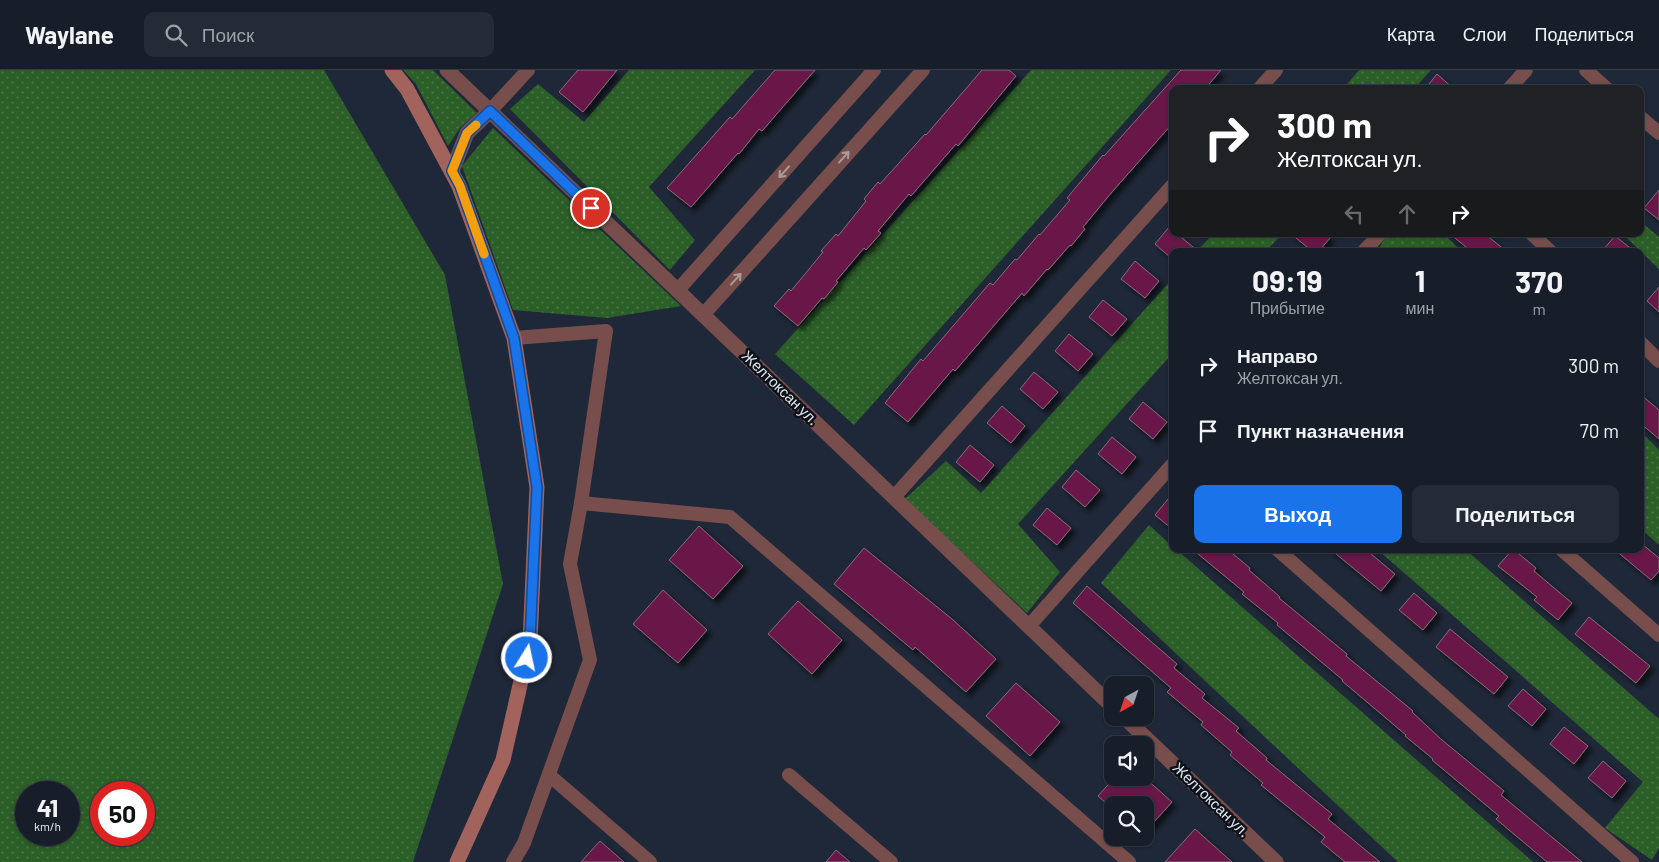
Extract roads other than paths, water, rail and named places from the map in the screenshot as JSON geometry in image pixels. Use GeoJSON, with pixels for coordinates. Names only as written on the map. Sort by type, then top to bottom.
{"type":"FeatureCollection","features":[{"type":"Feature","properties":{"kind":"main road"},"geometry":{"type":"LineString","coordinates":[[392,70],[406,89],[460,186],[514,338],[537,487],[530,641],[503,760],[457,862]]}},
{"type":"Feature","properties":{"kind":"street","name":"Желтоксан ул."},"geometry":{"type":"LineString","coordinates":[[447,70],[1104,698]]}},
{"type":"Feature","properties":{"kind":"street"},"geometry":{"type":"LineString","coordinates":[[452,171],[467,133],[528,70]]}},
{"type":"Feature","properties":{"kind":"street"},"geometry":{"type":"LineString","coordinates":[[678,290],[874,70]]}},
{"type":"Feature","properties":{"kind":"street"},"geometry":{"type":"LineString","coordinates":[[704,315],[923,70]]}},
{"type":"Feature","properties":{"kind":"street"},"geometry":{"type":"LineString","coordinates":[[1263,85],[1276,70]]}},
{"type":"Feature","properties":{"kind":"street"},"geometry":{"type":"LineString","coordinates":[[1513,85],[1526,70]]}},
{"type":"Feature","properties":{"kind":"street"},"geometry":{"type":"LineString","coordinates":[[1586,70],[1603,85]]}},
{"type":"Feature","properties":{"kind":"street"},"geometry":{"type":"LineString","coordinates":[[1644,120],[1659,133]]}},
{"type":"Feature","properties":{"kind":"street"},"geometry":{"type":"LineString","coordinates":[[894,498],[1169,189]]}},
{"type":"Feature","properties":{"kind":"street"},"geometry":{"type":"LineString","coordinates":[[1367,248],[1377,237]]}},
{"type":"Feature","properties":{"kind":"street"},"geometry":{"type":"LineString","coordinates":[[1535,237],[1547,248]]}},
{"type":"Feature","properties":{"kind":"street"},"geometry":{"type":"LineString","coordinates":[[512,862],[524,843],[590,660],[570,564],[606,331],[514,338]]}},
{"type":"Feature","properties":{"kind":"street"},"geometry":{"type":"LineString","coordinates":[[1644,346],[1659,361]]}},
{"type":"Feature","properties":{"kind":"street"},"geometry":{"type":"LineString","coordinates":[[1029,626],[1169,468]]}},
{"type":"Feature","properties":{"kind":"street"},"geometry":{"type":"LineString","coordinates":[[580,503],[730,517],[1129,862]]}},
{"type":"Feature","properties":{"kind":"street"},"geometry":{"type":"LineString","coordinates":[[1282,553],[1632,862]]}},
{"type":"Feature","properties":{"kind":"street"},"geometry":{"type":"LineString","coordinates":[[1566,553],[1659,635]]}},
{"type":"Feature","properties":{"kind":"street","name":"Желтоксан ул."},"geometry":{"type":"LineString","coordinates":[[1133,726],[1269,860]]}},
{"type":"Feature","properties":{"kind":"street"},"geometry":{"type":"LineString","coordinates":[[789,774],[891,862]]}},
{"type":"Feature","properties":{"kind":"street"},"geometry":{"type":"LineString","coordinates":[[549,775],[650,862]]}}]}
